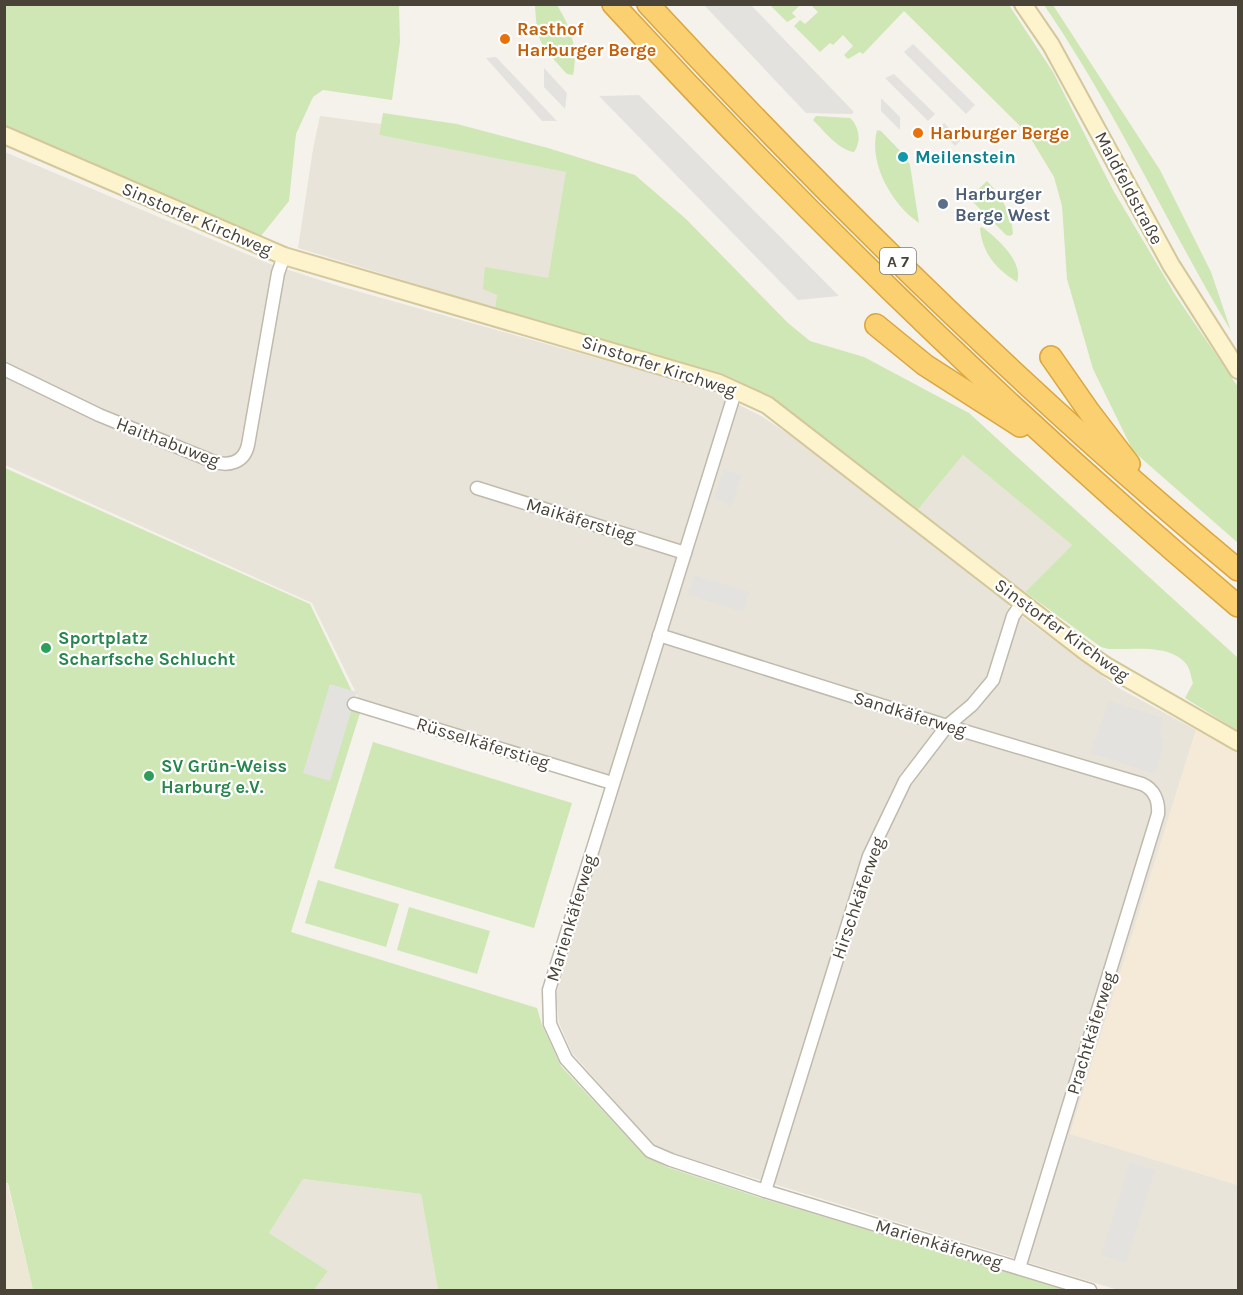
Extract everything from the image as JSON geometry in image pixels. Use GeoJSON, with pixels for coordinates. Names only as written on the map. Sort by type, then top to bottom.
{"type":"FeatureCollection","features":[{"type":"Feature","properties":{"kind":"highway","name":"A 7"},"geometry":{"type":"LineString","coordinates":[[613,4],[692,90],[837,238],[1075,464],[1239,606]]}},
{"type":"Feature","properties":{"kind":"highway","name":"A 7"},"geometry":{"type":"LineString","coordinates":[[648,4],[774,137],[976,336],[1161,505],[1239,570]]}},
{"type":"Feature","properties":{"kind":"highway"},"geometry":{"type":"LineString","coordinates":[[876,325],[925,365],[983,401],[1075,464]]}},
{"type":"Feature","properties":{"kind":"highway"},"geometry":{"type":"LineString","coordinates":[[1051,357],[1099,426],[1161,505]]}},
{"type":"Feature","properties":{"kind":"street","name":"Maldfeldstraße"},"geometry":{"type":"LineString","coordinates":[[1023,4],[1051,45],[1171,266],[1239,370]]}},
{"type":"Feature","properties":{"kind":"street","name":"Sinstorfer Kirchweg"},"geometry":{"type":"LineString","coordinates":[[4,135],[284,256],[606,348],[736,389],[767,405],[1106,666],[1239,742]]}},
{"type":"Feature","properties":{"kind":"street","name":"Haithabuweg"},"geometry":{"type":"LineString","coordinates":[[4,369],[99,415],[206,459],[222,464],[237,462],[245,454],[248,445],[278,273],[284,256]]}},
{"type":"Feature","properties":{"kind":"street","name":"Marienkäferweg"},"geometry":{"type":"LineString","coordinates":[[736,389],[549,990],[550,1024],[566,1059],[650,1151],[765,1191],[1090,1290]]}},
{"type":"Feature","properties":{"kind":"street","name":"Maikäferstieg"},"geometry":{"type":"LineString","coordinates":[[477,488],[685,553]]}},
{"type":"Feature","properties":{"kind":"street","name":"Hirschkäferweg"},"geometry":{"type":"LineString","coordinates":[[765,1191],[869,856],[905,781],[947,726],[972,705],[993,680],[1013,616],[1022,603]]}},
{"type":"Feature","properties":{"kind":"street","name":"Sandkäferweg"},"geometry":{"type":"LineString","coordinates":[[659,635],[947,726],[1142,784],[1149,788],[1156,798]]}},
{"type":"Feature","properties":{"kind":"street","name":"Rüsselkäferstieg"},"geometry":{"type":"LineString","coordinates":[[354,704],[612,783]]}},
{"type":"Feature","properties":{"kind":"street","name":"Prachtkäferweg"},"geometry":{"type":"LineString","coordinates":[[1019,1268],[1157,819],[1159,809],[1156,798]]}},
{"type":"Feature","properties":{"kind":"shaded area"},"geometry":{"type":"Polygon","coordinates":[[[704,5],[751,5],[854,112],[852,114],[806,113],[704,5]]]}},
{"type":"Feature","properties":{"kind":"shaded area"},"geometry":{"type":"Polygon","coordinates":[[[913,44],[975,105],[966,114],[904,52],[913,44]]]}},
{"type":"Feature","properties":{"kind":"shaded area"},"geometry":{"type":"Polygon","coordinates":[[[496,57],[557,121],[542,121],[486,58],[496,57]]]}},
{"type":"Feature","properties":{"kind":"shaded area"},"geometry":{"type":"Polygon","coordinates":[[[544,68],[567,93],[565,109],[544,87],[544,68]]]}},
{"type":"Feature","properties":{"kind":"shaded area"},"geometry":{"type":"Polygon","coordinates":[[[894,74],[935,114],[928,121],[885,78],[894,74]]]}},
{"type":"Feature","properties":{"kind":"shaded area"},"geometry":{"type":"Polygon","coordinates":[[[639,95],[839,296],[798,300],[599,96],[639,95]]]}},
{"type":"Feature","properties":{"kind":"shaded area"},"geometry":{"type":"Polygon","coordinates":[[[881,98],[900,117],[900,130],[881,111],[881,98]]]}},
{"type":"Feature","properties":{"kind":"shaded area"},"geometry":{"type":"Polygon","coordinates":[[[320,116],[381,124],[379,135],[567,172],[548,278],[497,295],[495,308],[298,248],[320,116]]]}},
{"type":"Feature","properties":{"kind":"shaded area"},"geometry":{"type":"Polygon","coordinates":[[[944,123],[961,140],[955,146],[938,129],[944,123]]]}},
{"type":"Feature","properties":{"kind":"shaded area"},"geometry":{"type":"Polygon","coordinates":[[[5,152],[270,264],[342,287],[708,389],[763,417],[851,477],[916,512],[963,455],[1072,545],[1008,606],[1117,687],[1196,730],[1070,1134],[1238,1185],[1238,1290],[1118,1290],[656,1148],[572,1053],[559,1023],[556,995],[621,779],[359,699],[312,603],[5,465],[5,152]]]}},
{"type":"Feature","properties":{"kind":"shaded area"},"geometry":{"type":"Polygon","coordinates":[[[724,469],[742,475],[731,506],[714,499],[724,469]]]}},
{"type":"Feature","properties":{"kind":"shaded area"},"geometry":{"type":"Polygon","coordinates":[[[694,575],[749,592],[743,612],[688,595],[694,575]]]}},
{"type":"Feature","properties":{"kind":"shaded area"},"geometry":{"type":"Polygon","coordinates":[[[330,684],[357,692],[330,781],[303,773],[330,684]]]}},
{"type":"Feature","properties":{"kind":"shaded area"},"geometry":{"type":"Polygon","coordinates":[[[1109,701],[1163,718],[1160,733],[1164,744],[1155,774],[1090,753],[1109,701]]]}},
{"type":"Feature","properties":{"kind":"shaded area"},"geometry":{"type":"Polygon","coordinates":[[[1196,730],[1238,753],[1238,1185],[1070,1134],[1196,730]]]}},
{"type":"Feature","properties":{"kind":"shaded area"},"geometry":{"type":"Polygon","coordinates":[[[1130,1162],[1155,1170],[1126,1263],[1101,1255],[1130,1162]]]}},
{"type":"Feature","properties":{"kind":"shaded area"},"geometry":{"type":"Polygon","coordinates":[[[303,1179],[421,1194],[438,1290],[314,1290],[328,1271],[269,1233],[303,1179]]]}},
{"type":"Feature","properties":{"kind":"shaded area"},"geometry":{"type":"Polygon","coordinates":[[[7,1182],[33,1290],[5,1290],[4,1183],[7,1182]]]}},
{"type":"Feature","properties":{"kind":"green space"},"geometry":{"type":"Polygon","coordinates":[[[5,5],[399,5],[400,42],[392,100],[323,90],[313,97],[296,134],[289,201],[261,236],[5,126],[5,5]]]}},
{"type":"Feature","properties":{"kind":"green space"},"geometry":{"type":"Polygon","coordinates":[[[535,5],[557,5],[562,13],[574,47],[573,75],[567,74],[542,44],[537,29],[535,5]]]}},
{"type":"Feature","properties":{"kind":"green space"},"geometry":{"type":"Polygon","coordinates":[[[770,5],[800,5],[792,13],[796,17],[787,22],[770,5]]]}},
{"type":"Feature","properties":{"kind":"green space"},"geometry":{"type":"Polygon","coordinates":[[[811,5],[1009,5],[1053,72],[1113,190],[1176,296],[1238,387],[1238,543],[1133,451],[1093,369],[1067,279],[1062,206],[1054,177],[1028,134],[904,11],[863,54],[860,52],[848,59],[844,55],[853,46],[843,35],[833,45],[830,43],[820,52],[794,26],[800,20],[805,24],[818,12],[811,5]]]}},
{"type":"Feature","properties":{"kind":"green space"},"geometry":{"type":"Polygon","coordinates":[[[1044,5],[1053,5],[1160,170],[1211,272],[1231,331],[1094,84],[1044,5]]]}},
{"type":"Feature","properties":{"kind":"green space"},"geometry":{"type":"Polygon","coordinates":[[[383,113],[457,124],[548,148],[635,175],[686,219],[788,323],[810,341],[864,357],[969,413],[1238,658],[1238,731],[1185,698],[1193,683],[1188,667],[1180,658],[1171,653],[1151,649],[1101,647],[1025,592],[1072,545],[963,455],[916,512],[764,393],[725,375],[495,308],[497,295],[483,289],[485,267],[548,278],[566,172],[379,135],[383,113]]]}},
{"type":"Feature","properties":{"kind":"green space"},"geometry":{"type":"Polygon","coordinates":[[[816,116],[850,118],[856,125],[858,134],[858,144],[854,152],[848,151],[832,139],[813,120],[816,116]]]}},
{"type":"Feature","properties":{"kind":"green space"},"geometry":{"type":"Polygon","coordinates":[[[877,130],[881,131],[905,156],[910,165],[919,223],[900,206],[884,182],[876,156],[877,130]]]}},
{"type":"Feature","properties":{"kind":"green space"},"geometry":{"type":"Polygon","coordinates":[[[987,181],[997,192],[1008,212],[1013,234],[1010,236],[1006,235],[969,198],[987,181]]]}},
{"type":"Feature","properties":{"kind":"green space"},"geometry":{"type":"Polygon","coordinates":[[[982,227],[1008,251],[1017,267],[1017,282],[991,260],[981,237],[980,228],[982,227]]]}},
{"type":"Feature","properties":{"kind":"green space"},"geometry":{"type":"Polygon","coordinates":[[[5,468],[310,604],[361,710],[291,932],[537,1008],[542,1025],[561,1066],[644,1155],[667,1167],[764,1199],[1068,1290],[438,1290],[421,1194],[303,1179],[269,1233],[328,1271],[314,1290],[33,1290],[8,1183],[5,1183],[5,468]]]}},
{"type":"Feature","properties":{"kind":"green space"},"geometry":{"type":"Polygon","coordinates":[[[373,742],[572,803],[534,928],[334,868],[373,742]]]}},
{"type":"Feature","properties":{"kind":"green space"},"geometry":{"type":"Polygon","coordinates":[[[318,880],[399,904],[386,947],[305,923],[318,880]]]}},
{"type":"Feature","properties":{"kind":"green space"},"geometry":{"type":"Polygon","coordinates":[[[409,907],[490,931],[477,974],[397,950],[409,907]]]}},
{"type":"Feature","properties":{"kind":"place","name":"Rasthof Harburger Berge"},"geometry":{"type":"Point","coordinates":[505,39]}},
{"type":"Feature","properties":{"kind":"place","name":"Harburger Berge"},"geometry":{"type":"Point","coordinates":[918,133]}},
{"type":"Feature","properties":{"kind":"place","name":"Meilenstein"},"geometry":{"type":"Point","coordinates":[903,157]}},
{"type":"Feature","properties":{"kind":"place","name":"Harburger Berge West"},"geometry":{"type":"Point","coordinates":[943,204]}},
{"type":"Feature","properties":{"kind":"place","name":"Sportplatz Scharfsche Schlucht"},"geometry":{"type":"Point","coordinates":[46,648]}},
{"type":"Feature","properties":{"kind":"place","name":"SV Grün-Weiss Harburg e.V."},"geometry":{"type":"Point","coordinates":[149,776]}}]}
